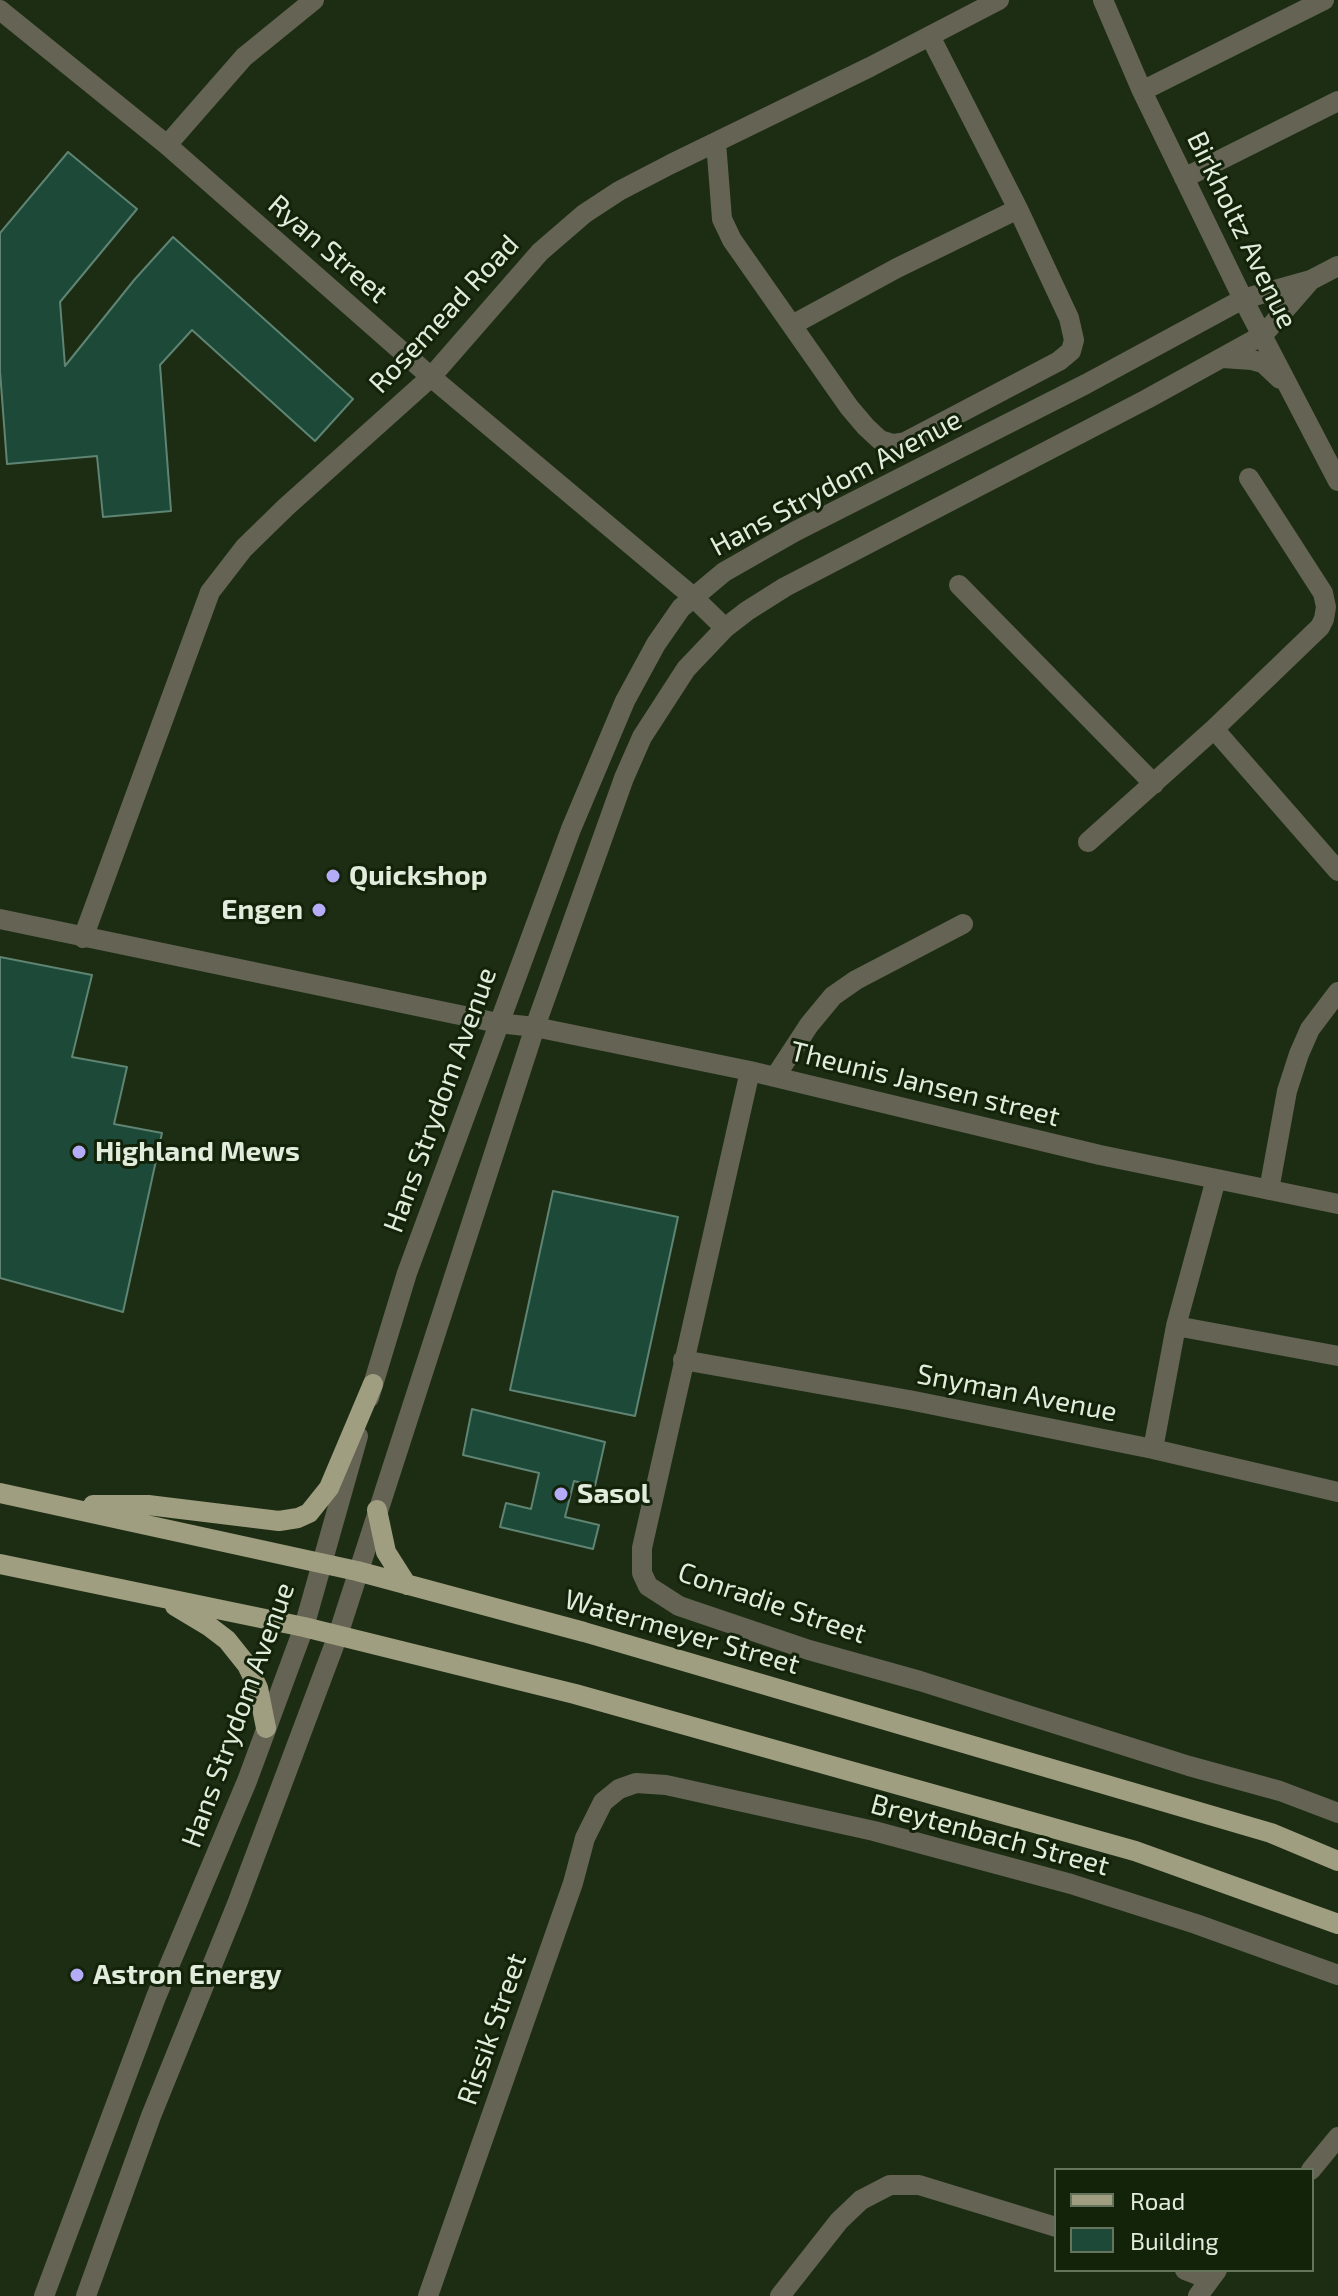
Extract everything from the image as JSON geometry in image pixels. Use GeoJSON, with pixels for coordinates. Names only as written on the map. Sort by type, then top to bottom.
{"type":"FeatureCollection","features":[{"type":"Feature","properties":{"kind":"main road"},"geometry":{"type":"LineString","coordinates":[[53,1505],[148,1505],[262,1520],[298,1518],[309,1513],[329,1488],[373,1384]]}},
{"type":"Feature","properties":{"kind":"main road","name":"Watermeyer Street"},"geometry":{"type":"LineString","coordinates":[[0,1493],[357,1571],[584,1632],[1271,1833],[1338,1861]]}},
{"type":"Feature","properties":{"kind":"main road"},"geometry":{"type":"LineString","coordinates":[[377,1510],[386,1552],[407,1585]]}},
{"type":"Feature","properties":{"kind":"main road"},"geometry":{"type":"LineString","coordinates":[[0,1564],[304,1627],[575,1694],[1120,1847],[1338,1924]]}},
{"type":"Feature","properties":{"kind":"main road"},"geometry":{"type":"LineString","coordinates":[[161,1598],[227,1640],[247,1665],[258,1688],[266,1728]]}},
{"type":"Feature","properties":{"kind":"street"},"geometry":{"type":"LineString","coordinates":[[167,145],[244,57],[314,0]]}},
{"type":"Feature","properties":{"kind":"street","name":"Rosemead Road"},"geometry":{"type":"LineString","coordinates":[[83,938],[210,592],[244,548],[431,377],[506,289],[561,232],[619,191],[999,0]]}},
{"type":"Feature","properties":{"kind":"street","name":"Birkholtz Avenue"},"geometry":{"type":"LineString","coordinates":[[1103,0],[1142,91],[1243,299],[1338,481]]}},
{"type":"Feature","properties":{"kind":"street"},"geometry":{"type":"LineString","coordinates":[[1142,91],[1324,0]]}},
{"type":"Feature","properties":{"kind":"street","name":"Ryan Street"},"geometry":{"type":"LineString","coordinates":[[0,10],[167,145],[431,377],[692,596],[725,628]]}},
{"type":"Feature","properties":{"kind":"street"},"geometry":{"type":"LineString","coordinates":[[716,142],[722,219],[732,240],[849,407],[880,440],[893,444],[905,442],[1059,361],[1071,351],[1074,340],[1069,318],[1018,209],[930,36]]}},
{"type":"Feature","properties":{"kind":"street"},"geometry":{"type":"LineString","coordinates":[[1184,178],[1338,101]]}},
{"type":"Feature","properties":{"kind":"street"},"geometry":{"type":"LineString","coordinates":[[792,325],[897,268],[1018,209]]}},
{"type":"Feature","properties":{"kind":"street","name":"Hans Strydom Avenue"},"geometry":{"type":"LineString","coordinates":[[44,2296],[156,1997],[247,1781],[304,1627],[407,1273],[498,1023],[610,732],[656,644],[692,596],[724,572],[796,531],[1086,384],[1243,299],[1311,280],[1338,266]]}},
{"type":"Feature","properties":{"kind":"street","name":"Hans Strydom Avenue"},"geometry":{"type":"LineString","coordinates":[[86,2296],[151,2116],[237,1904],[338,1635],[535,1027],[624,778],[642,737],[686,669],[725,628],[785,587],[1263,335],[1311,280]]}},
{"type":"Feature","properties":{"kind":"street"},"geometry":{"type":"LineString","coordinates":[[1221,358],[1263,363],[1289,387]]}},
{"type":"Feature","properties":{"kind":"street"},"geometry":{"type":"LineString","coordinates":[[1088,842],[1214,729],[1320,627],[1326,607],[1323,593],[1249,478]]}},
{"type":"Feature","properties":{"kind":"street"},"geometry":{"type":"LineString","coordinates":[[959,585],[1154,784]]}},
{"type":"Feature","properties":{"kind":"street"},"geometry":{"type":"LineString","coordinates":[[1214,729],[1338,871]]}},
{"type":"Feature","properties":{"kind":"street","name":"Theunis Jansen street"},"geometry":{"type":"LineString","coordinates":[[0,919],[498,1023],[535,1027],[750,1071],[1100,1155],[1338,1204]]}},
{"type":"Feature","properties":{"kind":"street"},"geometry":{"type":"LineString","coordinates":[[775,1077],[809,1025],[833,996],[856,980],[963,924]]}},
{"type":"Feature","properties":{"kind":"street"},"geometry":{"type":"LineString","coordinates":[[1269,1190],[1287,1091],[1299,1054],[1310,1029],[1338,992]]}},
{"type":"Feature","properties":{"kind":"street","name":"Conradie Street"},"geometry":{"type":"LineString","coordinates":[[750,1071],[642,1548],[642,1573],[648,1586],[679,1606],[809,1650],[1280,1791],[1338,1813]]}},
{"type":"Feature","properties":{"kind":"street"},"geometry":{"type":"LineString","coordinates":[[1153,1449],[1176,1326],[1216,1179]]}},
{"type":"Feature","properties":{"kind":"street"},"geometry":{"type":"LineString","coordinates":[[1176,1326],[1338,1356]]}},
{"type":"Feature","properties":{"kind":"street","name":"Snyman Avenue"},"geometry":{"type":"LineString","coordinates":[[683,1360],[909,1400],[1153,1449],[1338,1492]]}},
{"type":"Feature","properties":{"kind":"street","name":"Breytenbach Street"},"geometry":{"type":"LineString","coordinates":[[619,1789],[636,1783],[666,1785],[874,1831],[1071,1884],[1196,1924],[1338,1975]]}},
{"type":"Feature","properties":{"kind":"street","name":"Rissik Street"},"geometry":{"type":"LineString","coordinates":[[428,2296],[573,1883],[585,1838],[603,1802],[619,1789]]}},
{"type":"Feature","properties":{"kind":"street"},"geometry":{"type":"LineString","coordinates":[[1313,2168],[1338,2137]]}},
{"type":"Feature","properties":{"kind":"street"},"geometry":{"type":"LineString","coordinates":[[780,2296],[839,2221],[861,2200],[890,2185],[919,2185],[1054,2226]]}},
{"type":"Feature","properties":{"kind":"street"},"geometry":{"type":"LineString","coordinates":[[1189,2272],[1208,2282]]}},
{"type":"Feature","properties":{"kind":"building"},"geometry":{"type":"Polygon","coordinates":[[[68,152],[137,209],[60,302],[65,366],[173,237],[353,399],[315,441],[192,330],[160,365],[171,511],[103,517],[97,456],[7,464],[0,371],[0,233],[68,152]]]}},
{"type":"Feature","properties":{"kind":"building","name":"Highland Mews"},"geometry":{"type":"Polygon","coordinates":[[[0,957],[92,975],[72,1057],[127,1067],[114,1124],[162,1133],[123,1312],[0,1278],[0,957]]]}},
{"type":"Feature","properties":{"kind":"building"},"geometry":{"type":"Polygon","coordinates":[[[553,1191],[678,1217],[635,1416],[510,1390],[553,1191]]]}},
{"type":"Feature","properties":{"kind":"building"},"geometry":{"type":"Polygon","coordinates":[[[472,1409],[605,1442],[595,1486],[574,1481],[565,1517],[599,1525],[593,1549],[500,1527],[506,1503],[531,1509],[539,1473],[463,1455],[472,1409]]]}},
{"type":"Feature","properties":{"kind":"place","name":"Quickshop"},"geometry":{"type":"Point","coordinates":[333,876]}},
{"type":"Feature","properties":{"kind":"place","name":"Engen"},"geometry":{"type":"Point","coordinates":[319,910]}},
{"type":"Feature","properties":{"kind":"place","name":"Highland Mews"},"geometry":{"type":"Point","coordinates":[79,1152]}},
{"type":"Feature","properties":{"kind":"place","name":"Sasol"},"geometry":{"type":"Point","coordinates":[561,1494]}},
{"type":"Feature","properties":{"kind":"place","name":"Astron Energy"},"geometry":{"type":"Point","coordinates":[77,1975]}}]}
